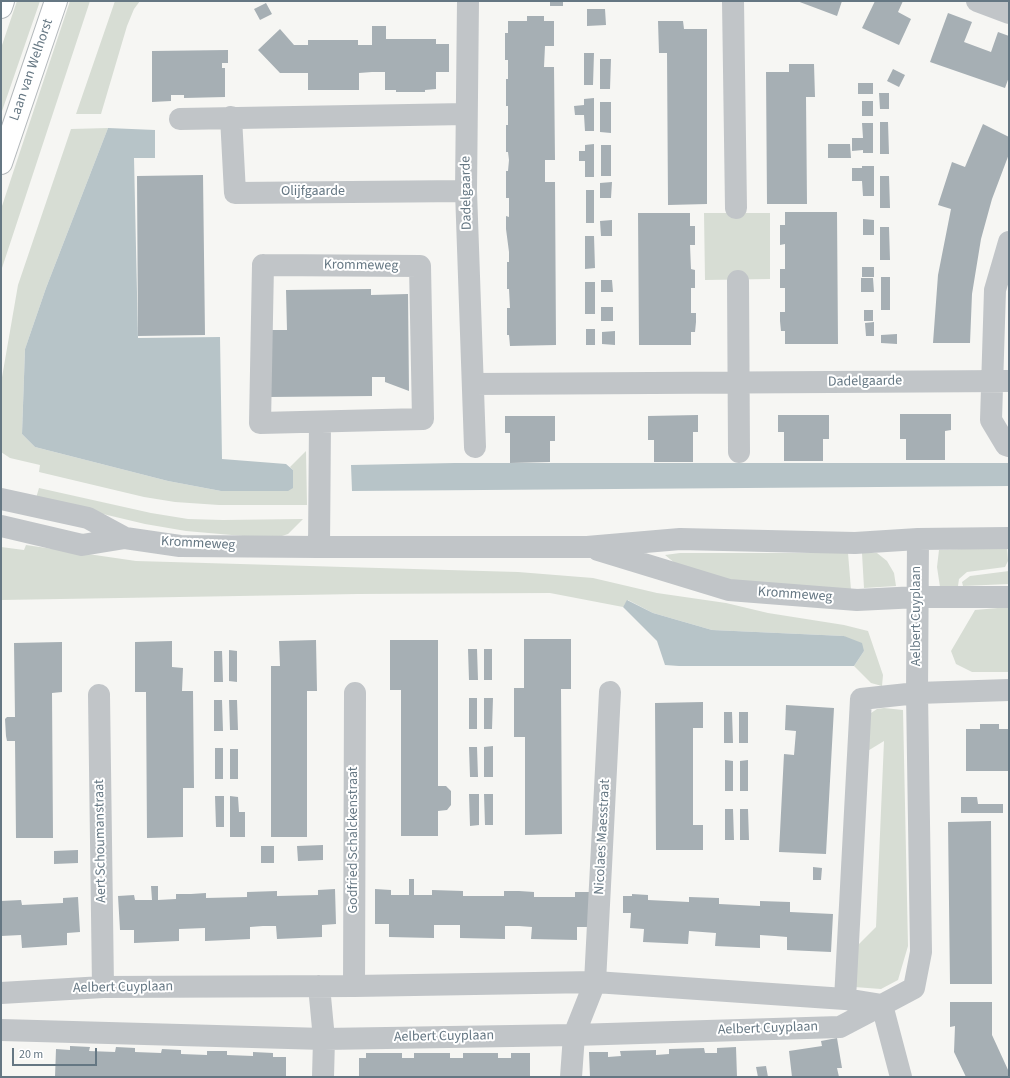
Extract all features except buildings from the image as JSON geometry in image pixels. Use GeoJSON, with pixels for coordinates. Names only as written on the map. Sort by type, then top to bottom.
{"type":"FeatureCollection","features":[{"type":"Feature","properties":{"kind":"main road"},"geometry":{"type":"LineString","coordinates":[[1,7],[3,1]]}},
{"type":"Feature","properties":{"kind":"main road","name":"Laan van Welhorst"},"geometry":{"type":"LineString","coordinates":[[1,162],[56,1]]}},
{"type":"Feature","properties":{"kind":"street","name":"Dadelgaarde"},"geometry":{"type":"LineString","coordinates":[[468,1],[466,191],[475,447]]}},
{"type":"Feature","properties":{"kind":"street"},"geometry":{"type":"LineString","coordinates":[[733,1],[736,208]]}},
{"type":"Feature","properties":{"kind":"street"},"geometry":{"type":"LineString","coordinates":[[977,1],[1009,13]]}},
{"type":"Feature","properties":{"kind":"street"},"geometry":{"type":"LineString","coordinates":[[180,119],[466,114]]}},
{"type":"Feature","properties":{"kind":"street","name":"Olijfgaarde"},"geometry":{"type":"LineString","coordinates":[[231,117],[235,193],[466,191]]}},
{"type":"Feature","properties":{"kind":"street"},"geometry":{"type":"LineString","coordinates":[[1009,242],[995,290],[1001,380],[991,420],[1006,444],[1009,446]]}},
{"type":"Feature","properties":{"kind":"street","name":"Krommeweg"},"geometry":{"type":"LineString","coordinates":[[263,265],[420,266],[423,419],[320,422],[260,423],[263,265]]}},
{"type":"Feature","properties":{"kind":"street"},"geometry":{"type":"LineString","coordinates":[[738,281],[739,452]]}},
{"type":"Feature","properties":{"kind":"street","name":"Dadelgaarde"},"geometry":{"type":"LineString","coordinates":[[473,384],[738,384],[1001,380]]}},
{"type":"Feature","properties":{"kind":"street"},"geometry":{"type":"LineString","coordinates":[[319,547],[320,422]]}},
{"type":"Feature","properties":{"kind":"street","name":"Krommeweg"},"geometry":{"type":"LineString","coordinates":[[1,499],[88,518],[125,538]]}},
{"type":"Feature","properties":{"kind":"street","name":"Krommeweg"},"geometry":{"type":"LineString","coordinates":[[1,526],[82,545],[125,538],[180,546],[319,547],[587,547],[680,539],[855,543],[918,539],[1009,538]]}},
{"type":"Feature","properties":{"kind":"street","name":"Aelbert Cuyplaan"},"geometry":{"type":"LineString","coordinates":[[1,1030],[324,1039],[574,1035],[840,1026],[914,988],[921,952],[917,693],[918,539]]}},
{"type":"Feature","properties":{"kind":"street","name":"Krommeweg"},"geometry":{"type":"LineString","coordinates":[[587,547],[729,590],[857,600],[918,597],[1009,597]]}},
{"type":"Feature","properties":{"kind":"street"},"geometry":{"type":"LineString","coordinates":[[844,999],[861,699],[917,693],[1009,690]]}},
{"type":"Feature","properties":{"kind":"street","name":"Nicolaes Maesstraat"},"geometry":{"type":"LineString","coordinates":[[571,1077],[574,1035],[595,982],[610,692]]}},
{"type":"Feature","properties":{"kind":"street","name":"Godfried Schalckenstraat"},"geometry":{"type":"LineString","coordinates":[[354,693],[354,986]]}},
{"type":"Feature","properties":{"kind":"street","name":"Aert Schoumanstraat"},"geometry":{"type":"LineString","coordinates":[[99,695],[103,987]]}},
{"type":"Feature","properties":{"kind":"street","name":"Aelbert Cuyplaan"},"geometry":{"type":"LineString","coordinates":[[1,993],[103,987],[354,986],[595,982],[844,999],[882,1004]]}},
{"type":"Feature","properties":{"kind":"street"},"geometry":{"type":"LineString","coordinates":[[319,986],[324,1039],[323,1077]]}},
{"type":"Feature","properties":{"kind":"street"},"geometry":{"type":"LineString","coordinates":[[882,1004],[901,1077]]}},
{"type":"Feature","properties":{"kind":"shaded area"},"geometry":{"type":"Polygon","coordinates":[[[17,1],[40,1],[1,114],[1,48],[17,1]]]}},
{"type":"Feature","properties":{"kind":"shaded area"},"geometry":{"type":"Polygon","coordinates":[[[70,1],[90,1],[1,271],[1,209],[70,1]]]}},
{"type":"Feature","properties":{"kind":"shaded area"},"geometry":{"type":"Polygon","coordinates":[[[115,1],[140,1],[134,9],[127,26],[101,114],[76,114],[115,1]]]}},
{"type":"Feature","properties":{"kind":"shaded area"},"geometry":{"type":"Polygon","coordinates":[[[108,128],[46,288],[25,349],[22,434],[35,447],[168,481],[221,491],[293,470],[290,467],[306,451],[307,505],[219,505],[175,502],[144,497],[39,472],[40,465],[10,458],[1,452],[1,383],[18,285],[71,129],[108,128]]]}},
{"type":"Feature","properties":{"kind":"shaded area"},"geometry":{"type":"Polygon","coordinates":[[[108,128],[155,130],[155,158],[134,158],[138,338],[220,337],[222,459],[286,464],[293,470],[293,488],[288,491],[221,491],[168,481],[35,447],[22,434],[25,349],[46,288],[108,128]]]}},
{"type":"Feature","properties":{"kind":"shaded area"},"geometry":{"type":"Polygon","coordinates":[[[704,213],[770,213],[770,279],[705,280],[704,213]]]}},
{"type":"Feature","properties":{"kind":"shaded area"},"geometry":{"type":"Polygon","coordinates":[[[455,463],[1009,463],[1009,486],[352,491],[351,465],[455,463]]]}},
{"type":"Feature","properties":{"kind":"shaded area"},"geometry":{"type":"Polygon","coordinates":[[[39,488],[151,513],[188,519],[303,519],[288,534],[282,536],[243,536],[186,531],[145,524],[36,498],[39,488]]]}},
{"type":"Feature","properties":{"kind":"shaded area"},"geometry":{"type":"Polygon","coordinates":[[[26,545],[136,561],[518,572],[593,578],[657,593],[726,603],[768,613],[844,625],[868,631],[883,675],[882,686],[871,683],[854,666],[864,651],[844,636],[712,630],[653,613],[628,600],[623,607],[550,593],[358,594],[1,600],[1,547],[24,550],[26,545]]]}},
{"type":"Feature","properties":{"kind":"shaded area"},"geometry":{"type":"Polygon","coordinates":[[[1007,547],[1008,561],[1005,567],[967,572],[959,579],[958,586],[940,587],[937,567],[939,550],[1007,547]]]}},
{"type":"Feature","properties":{"kind":"shaded area"},"geometry":{"type":"Polygon","coordinates":[[[680,553],[848,553],[851,590],[749,589],[676,564],[665,555],[680,553]]]}},
{"type":"Feature","properties":{"kind":"shaded area"},"geometry":{"type":"Polygon","coordinates":[[[862,553],[877,553],[887,561],[894,573],[896,586],[864,588],[862,553]]]}},
{"type":"Feature","properties":{"kind":"shaded area"},"geometry":{"type":"Polygon","coordinates":[[[1009,571],[1009,584],[963,586],[962,582],[970,576],[1009,571]]]}},
{"type":"Feature","properties":{"kind":"shaded area"},"geometry":{"type":"Polygon","coordinates":[[[627,600],[653,613],[712,630],[844,636],[862,643],[864,651],[854,666],[665,665],[657,641],[623,607],[627,600]]]}},
{"type":"Feature","properties":{"kind":"shaded area"},"geometry":{"type":"Polygon","coordinates":[[[1009,607],[1009,672],[972,672],[956,664],[951,651],[975,610],[1009,607]]]}},
{"type":"Feature","properties":{"kind":"shaded area"},"geometry":{"type":"Polygon","coordinates":[[[884,708],[903,710],[908,946],[898,980],[881,989],[854,987],[857,946],[876,927],[884,741],[866,752],[871,713],[877,709],[884,708]]]}}]}
